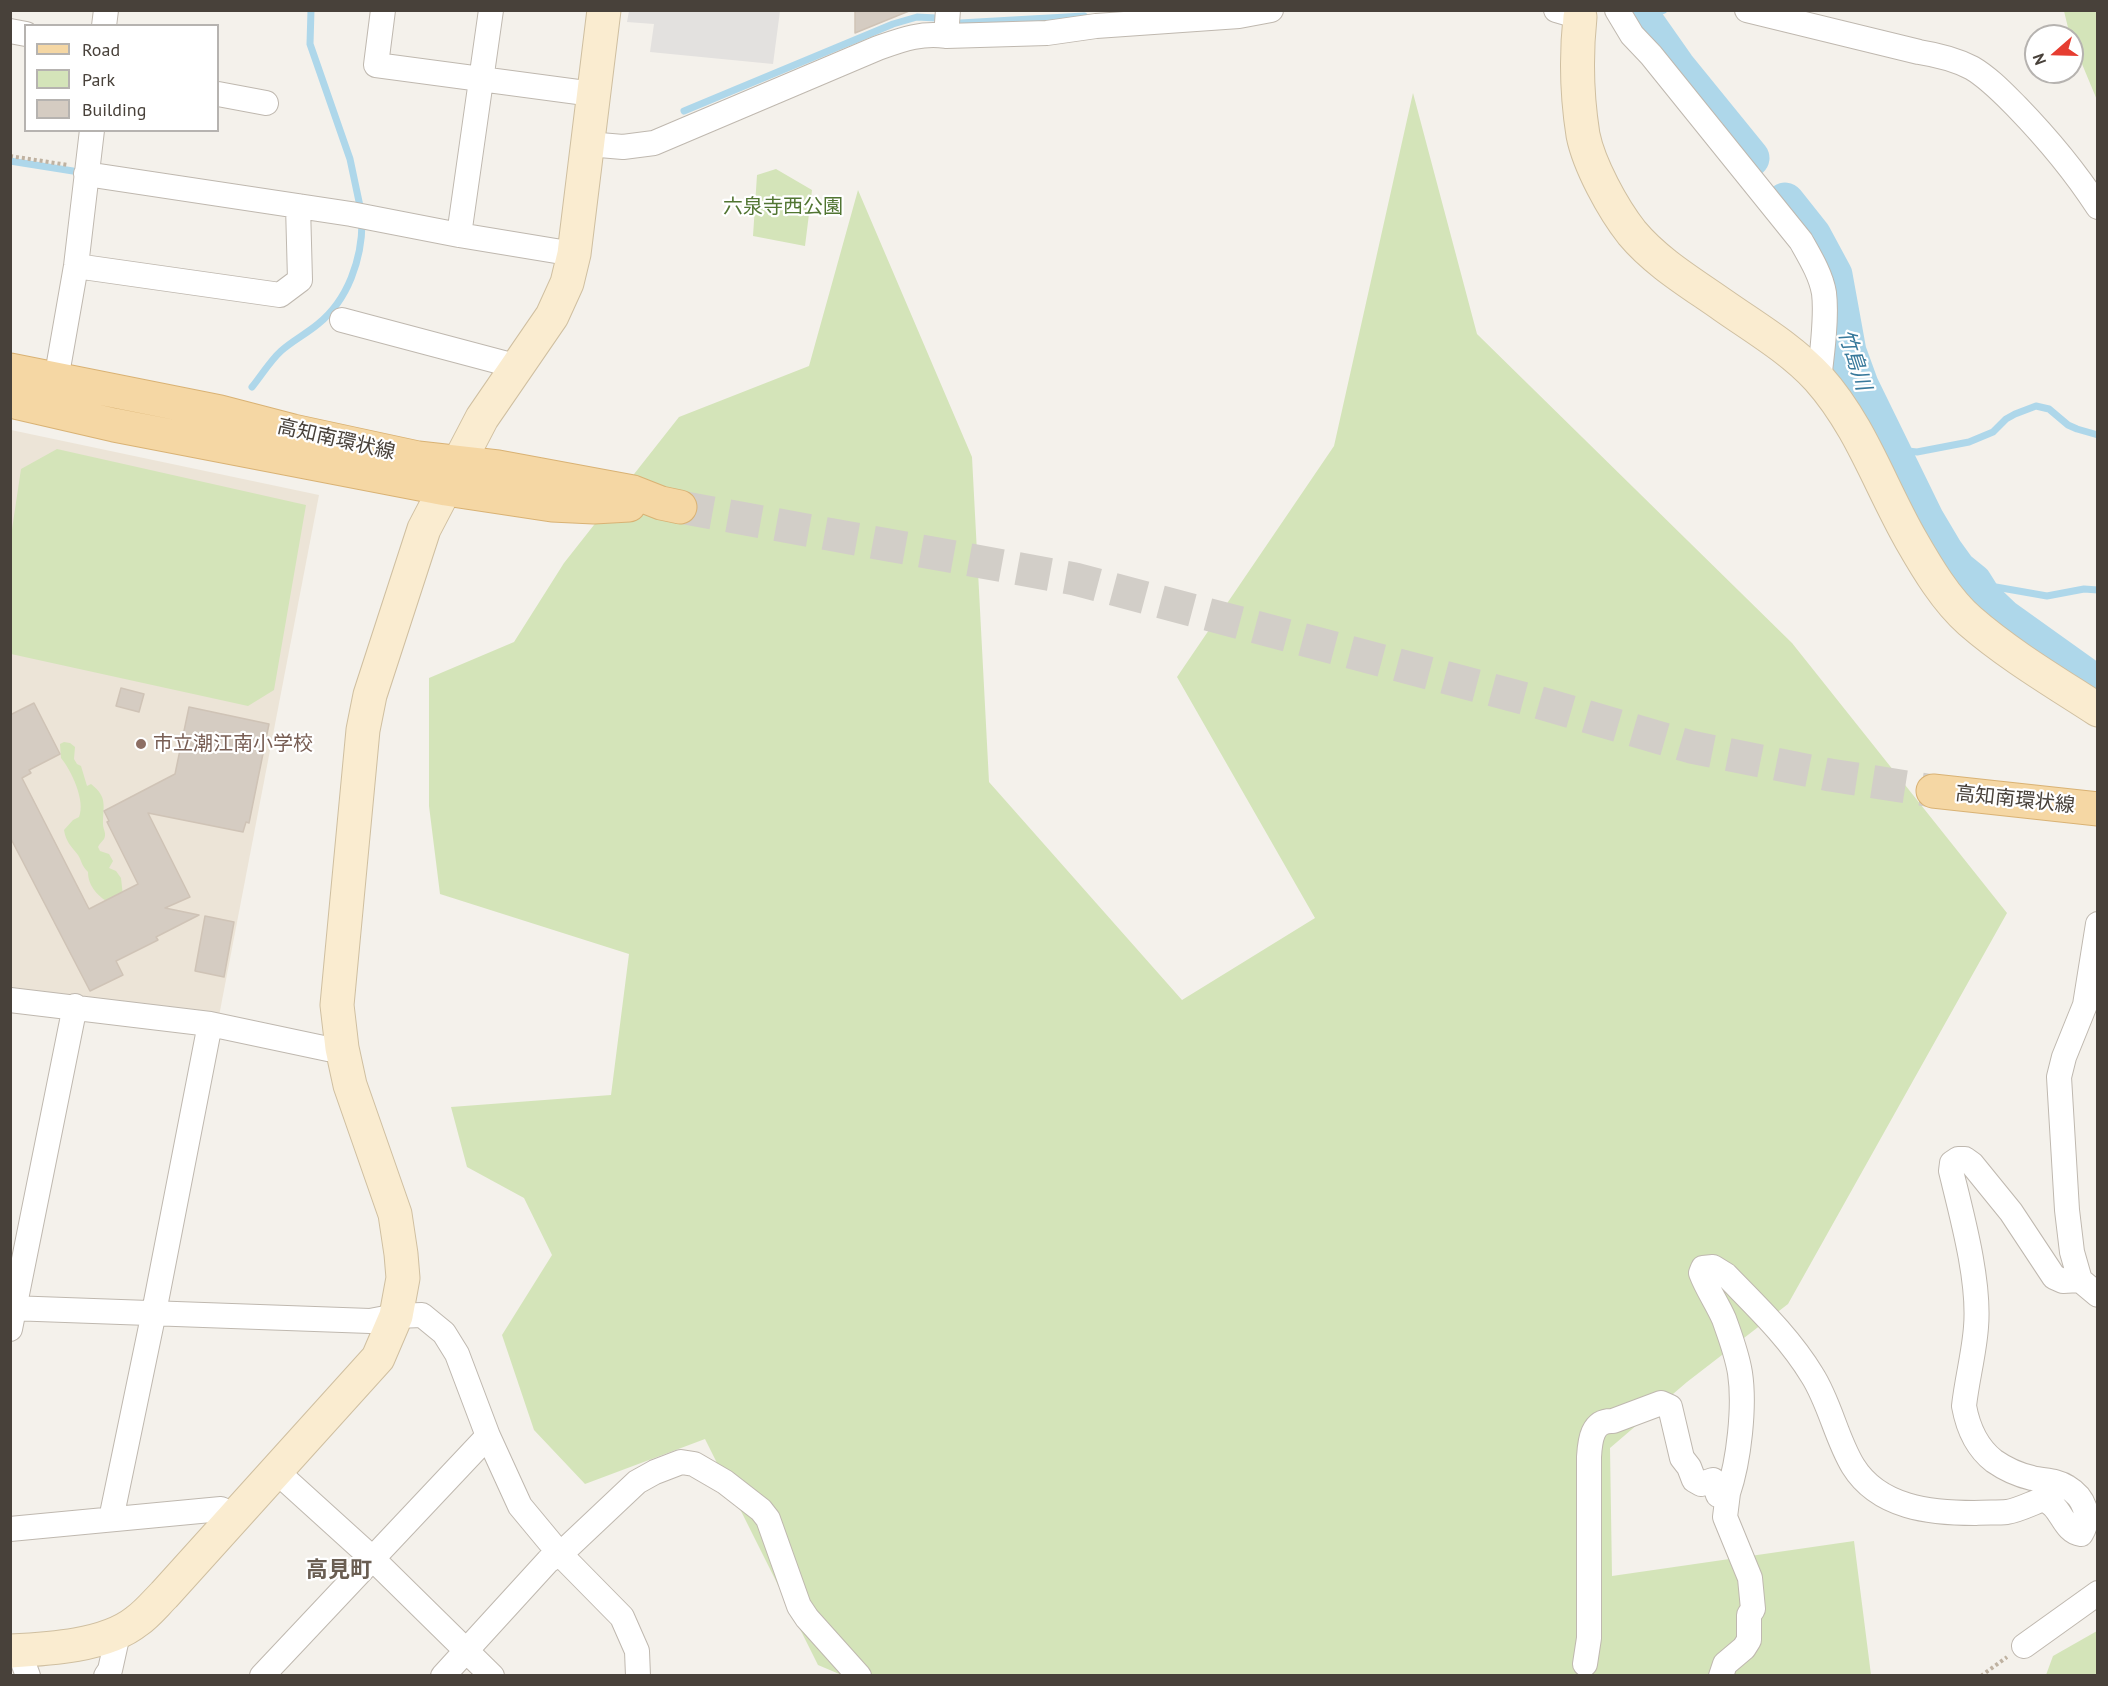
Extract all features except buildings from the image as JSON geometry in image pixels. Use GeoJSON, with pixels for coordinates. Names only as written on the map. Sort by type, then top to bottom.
{"type":"FeatureCollection","features":[{"type":"Feature","properties":{"kind":"main road","name":"高知南環状線"},"geometry":{"type":"LineString","coordinates":[[10,370],[220,412],[293,431],[418,458],[452,476]]}},
{"type":"Feature","properties":{"kind":"main road","name":"高知南環状線"},"geometry":{"type":"LineString","coordinates":[[10,401],[126,427],[452,476],[498,467],[633,492],[670,505]]}},
{"type":"Feature","properties":{"kind":"main road","name":"高知南環状線"},"geometry":{"type":"LineString","coordinates":[[1933,791],[2097,809]]}},
{"type":"Feature","properties":{"kind":"street"},"geometry":{"type":"LineString","coordinates":[[383,10],[376,64],[593,94]]}},
{"type":"Feature","properties":{"kind":"street"},"geometry":{"type":"LineString","coordinates":[[459,235],[491,10]]}},
{"type":"Feature","properties":{"kind":"street"},"geometry":{"type":"LineString","coordinates":[[20,1659],[118,1634],[137,1622],[378,1358],[396,1316],[403,1278],[395,1214],[350,1085],[342,1048],[337,1005],[359,765],[368,707],[381,659],[424,529],[482,418],[552,316],[567,283],[574,254],[604,10]]}},
{"type":"Feature","properties":{"kind":"street"},"geometry":{"type":"LineString","coordinates":[[946,36],[948,10]]}},
{"type":"Feature","properties":{"kind":"street"},"geometry":{"type":"LineString","coordinates":[[588,144],[623,147],[654,143],[878,48],[910,37],[935,34],[946,36],[1047,33],[1095,18],[1239,16],[1270,10]]}},
{"type":"Feature","properties":{"kind":"street"},"geometry":{"type":"LineString","coordinates":[[1747,10],[1942,56],[1973,69],[1996,85],[2057,150],[2077,175],[2097,207]]}},
{"type":"Feature","properties":{"kind":"street"},"geometry":{"type":"LineString","coordinates":[[1618,11],[1632,35],[1651,55],[1801,241],[1814,265],[1824,293],[1819,379]]}},
{"type":"Feature","properties":{"kind":"street"},"geometry":{"type":"LineString","coordinates":[[1572,13],[1577,40],[1579,100],[1584,138],[1604,191],[1632,233],[1670,268],[1791,352],[1819,379],[1846,415],[1871,459],[1911,540],[1943,589],[1969,620],[2018,658],[2097,710]]}},
{"type":"Feature","properties":{"kind":"street"},"geometry":{"type":"LineString","coordinates":[[219,94],[266,103]]}},
{"type":"Feature","properties":{"kind":"street"},"geometry":{"type":"LineString","coordinates":[[56,380],[76,266],[92,132]]}},
{"type":"Feature","properties":{"kind":"street"},"geometry":{"type":"LineString","coordinates":[[86,171],[574,254]]}},
{"type":"Feature","properties":{"kind":"street"},"geometry":{"type":"LineString","coordinates":[[76,266],[280,295],[300,279],[298,206]]}},
{"type":"Feature","properties":{"kind":"street"},"geometry":{"type":"LineString","coordinates":[[342,320],[519,367]]}},
{"type":"Feature","properties":{"kind":"street"},"geometry":{"type":"LineString","coordinates":[[2089,1287],[2072,1252],[2067,1210],[2060,1077],[2064,1057],[2085,1005],[2097,924]]}},
{"type":"Feature","properties":{"kind":"street"},"geometry":{"type":"LineString","coordinates":[[10,1000],[210,1024],[328,1049],[342,1048]]}},
{"type":"Feature","properties":{"kind":"street"},"geometry":{"type":"LineString","coordinates":[[75,1006],[12,1315],[154,1312],[370,1321],[396,1316],[422,1315],[444,1333],[457,1354],[488,1436],[520,1506],[559,1553],[622,1617],[637,1652],[638,1676]]}},
{"type":"Feature","properties":{"kind":"street"},"geometry":{"type":"LineString","coordinates":[[111,1519],[210,1024]]}},
{"type":"Feature","properties":{"kind":"street"},"geometry":{"type":"LineString","coordinates":[[1721,1676],[1725,1664],[1744,1648],[1749,1640],[1749,1615],[1753,1609],[1750,1578],[1725,1517],[1738,1446],[1740,1374],[1736,1353],[1723,1317],[1701,1273],[1703,1268],[1709,1266],[1719,1269],[1726,1275],[1802,1359],[1823,1395],[1852,1464],[1859,1476],[1875,1489],[1905,1505],[1935,1512],[2008,1512],[2046,1500],[2055,1506],[2072,1530],[2081,1534],[2087,1516],[2086,1509],[2078,1496],[2066,1485],[2033,1478],[1996,1462],[1979,1447],[1966,1418],[1964,1406],[1977,1305],[1968,1244],[1951,1171],[1952,1163],[1958,1159],[1965,1159],[1972,1164],[2011,1212],[2054,1277],[2089,1287]]}},
{"type":"Feature","properties":{"kind":"street"},"geometry":{"type":"LineString","coordinates":[[1585,1664],[1589,1638],[1589,1457],[1593,1430],[1606,1420],[1613,1420],[1661,1403],[1665,1404],[1670,1407],[1682,1458],[1689,1467],[1694,1480],[1701,1484],[1713,1480],[1718,1495],[1728,1493]]}},
{"type":"Feature","properties":{"kind":"street"},"geometry":{"type":"LineString","coordinates":[[262,1676],[488,1436]]}},
{"type":"Feature","properties":{"kind":"street"},"geometry":{"type":"LineString","coordinates":[[443,1676],[548,1561],[645,1476],[681,1462],[694,1464],[725,1482],[761,1510],[768,1519],[799,1606],[859,1676]]}},
{"type":"Feature","properties":{"kind":"street"},"geometry":{"type":"LineString","coordinates":[[276,1471],[372,1558],[492,1676]]}},
{"type":"Feature","properties":{"kind":"street"},"geometry":{"type":"LineString","coordinates":[[10,1529],[221,1509],[235,1517]]}},
{"type":"Feature","properties":{"kind":"street"},"geometry":{"type":"LineString","coordinates":[[2024,1646],[2097,1593]]}},
{"type":"Feature","properties":{"kind":"street"},"geometry":{"type":"LineString","coordinates":[[106,1676],[110,1670],[118,1634]]}},
{"type":"Feature","properties":{"kind":"path"},"geometry":{"type":"LineString","coordinates":[[10,156],[86,171]]}},
{"type":"Feature","properties":{"kind":"path"},"geometry":{"type":"LineString","coordinates":[[1981,1676],[2024,1646]]}},
{"type":"Feature","properties":{"kind":"shaded area"},"geometry":{"type":"Polygon","coordinates":[[[629,11],[780,11],[773,64],[650,52],[654,24],[627,22],[629,11]]]}},
{"type":"Feature","properties":{"kind":"shaded area","name":"市立潮江南小学校"},"geometry":{"type":"Polygon","coordinates":[[[11,430],[319,495],[219,1016],[11,993],[11,430]]]}},
{"type":"Feature","properties":{"kind":"green space"},"geometry":{"type":"Polygon","coordinates":[[[2064,11],[2097,11],[2097,100],[2084,69],[2084,24],[2067,24],[2064,11]]]}},
{"type":"Feature","properties":{"kind":"green space"},"geometry":{"type":"Polygon","coordinates":[[[1413,93],[1477,334],[1792,643],[2007,913],[1788,1304],[1687,1382],[1610,1448],[1612,1576],[1854,1541],[1871,1675],[844,1676],[818,1665],[705,1439],[585,1484],[534,1430],[502,1335],[552,1255],[524,1198],[467,1167],[451,1107],[611,1095],[629,954],[440,894],[429,806],[429,678],[514,642],[564,563],[679,417],[809,366],[858,190],[972,457],[989,782],[1182,1000],[1315,918],[1177,677],[1334,446],[1413,93]]]}},
{"type":"Feature","properties":{"kind":"green space","name":"六泉寺西公園"},"geometry":{"type":"Polygon","coordinates":[[[776,169],[812,190],[805,246],[753,236],[757,175],[776,169]]]}},
{"type":"Feature","properties":{"kind":"green space"},"geometry":{"type":"Polygon","coordinates":[[[57,449],[306,505],[274,690],[248,706],[11,654],[11,536],[21,469],[57,449]]]}},
{"type":"Feature","properties":{"kind":"green space"},"geometry":{"type":"Polygon","coordinates":[[[64,742],[75,747],[74,759],[81,766],[87,786],[91,784],[102,798],[105,835],[98,847],[100,851],[109,854],[113,861],[109,868],[116,871],[121,878],[123,896],[111,904],[98,895],[92,887],[88,872],[65,834],[64,830],[79,817],[81,803],[69,770],[61,758],[60,744],[64,742]]]}},
{"type":"Feature","properties":{"kind":"green space"},"geometry":{"type":"Polygon","coordinates":[[[2097,1631],[2097,1675],[2046,1675],[2053,1656],[2097,1631]]]}},
{"type":"Feature","properties":{"kind":"waterway"},"geometry":{"type":"LineString","coordinates":[[311,10],[310,44],[350,159],[361,211]]}},
{"type":"Feature","properties":{"kind":"waterway","name":"竹島川"},"geometry":{"type":"LineString","coordinates":[[1636,10],[1676,67],[1750,158]]}},
{"type":"Feature","properties":{"kind":"waterway"},"geometry":{"type":"LineString","coordinates":[[1643,19],[1664,10]]}},
{"type":"Feature","properties":{"kind":"waterway"},"geometry":{"type":"LineString","coordinates":[[960,23],[1084,16]]}},
{"type":"Feature","properties":{"kind":"waterway"},"geometry":{"type":"LineString","coordinates":[[684,111],[893,24],[917,17],[936,18]]}},
{"type":"Feature","properties":{"kind":"waterway"},"geometry":{"type":"LineString","coordinates":[[10,161],[73,171]]}},
{"type":"Feature","properties":{"kind":"waterway","name":"竹島川"},"geometry":{"type":"LineString","coordinates":[[1785,202],[1812,236],[1833,275],[1847,352],[1859,385],[1925,520],[1944,552],[1957,570],[1973,583],[1983,599],[2004,619],[2098,686]]}},
{"type":"Feature","properties":{"kind":"waterway"},"geometry":{"type":"LineString","coordinates":[[252,387],[281,351],[318,324],[338,303],[356,264],[362,222]]}},
{"type":"Feature","properties":{"kind":"waterway"},"geometry":{"type":"LineString","coordinates":[[1888,444],[1917,452],[1969,442],[1993,432],[2006,419],[2015,414],[2036,406],[2049,409],[2068,425],[2098,435]]}},
{"type":"Feature","properties":{"kind":"waterway"},"geometry":{"type":"LineString","coordinates":[[1973,583],[2047,596],[2084,589],[2098,590]]}},
{"type":"Feature","properties":{"kind":"tunnel"},"geometry":{"type":"LineString","coordinates":[[680,507],[1075,579],[1530,700],[1691,747],[1830,775],[1933,791]]}},
{"type":"Feature","properties":{"kind":"place","name":"市立潮江南小学校"},"geometry":{"type":"Point","coordinates":[141,744]}},
{"type":"Feature","properties":{"kind":"district","name":"高見町"},"geometry":{"type":"Point","coordinates":[339,1571]}}]}
